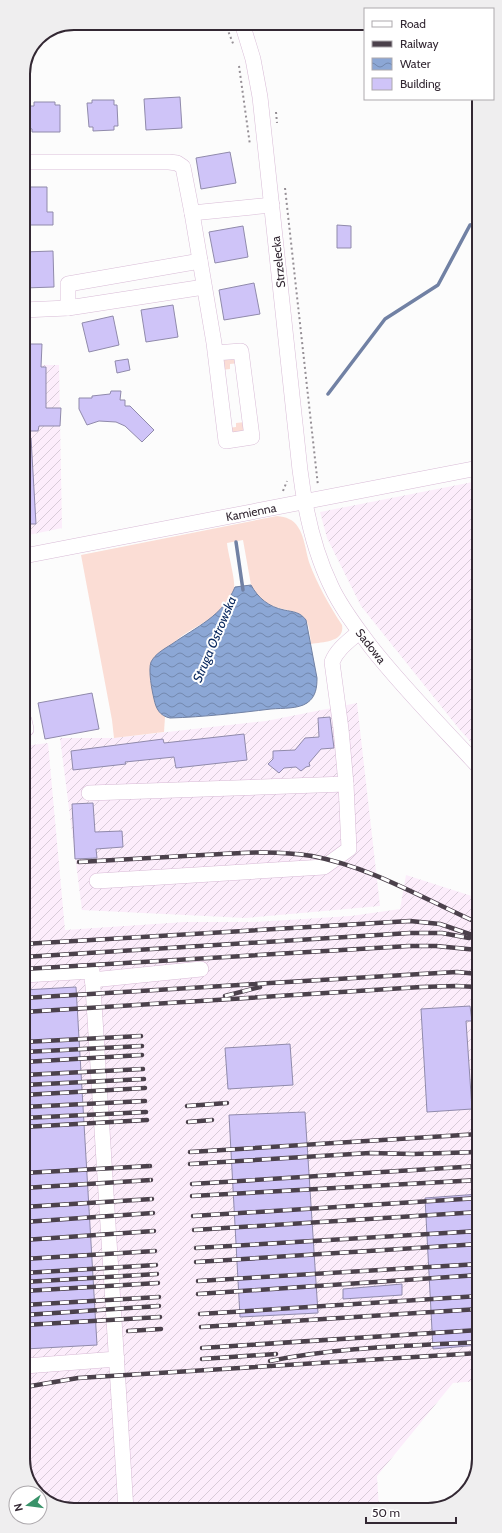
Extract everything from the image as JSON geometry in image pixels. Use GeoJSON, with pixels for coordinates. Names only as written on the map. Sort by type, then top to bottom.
{"type":"FeatureCollection","features":[{"type":"Feature","properties":{"kind":"street","name":"Strzelecka"},"geometry":{"type":"LineString","coordinates":[[244,30],[253,59],[260,97],[304,503]]}},
{"type":"Feature","properties":{"kind":"street"},"geometry":{"type":"LineString","coordinates":[[30,162],[177,163],[183,168],[215,353],[226,441],[252,437],[242,350],[215,353]]}},
{"type":"Feature","properties":{"kind":"street"},"geometry":{"type":"LineString","coordinates":[[192,213],[272,205]]}},
{"type":"Feature","properties":{"kind":"street"},"geometry":{"type":"LineString","coordinates":[[68,308],[68,284],[200,261]]}},
{"type":"Feature","properties":{"kind":"street"},"geometry":{"type":"LineString","coordinates":[[30,310],[68,308],[204,287]]}},
{"type":"Feature","properties":{"kind":"street","name":"Kamienna"},"geometry":{"type":"LineString","coordinates":[[30,555],[304,503],[472,469]]}},
{"type":"Feature","properties":{"kind":"street","name":"Sadowa"},"geometry":{"type":"LineString","coordinates":[[304,503],[314,543],[331,587],[360,632],[387,666],[472,759]]}},
{"type":"Feature","properties":{"kind":"street"},"geometry":{"type":"LineString","coordinates":[[97,881],[324,867],[349,849],[346,784],[341,729],[332,662],[338,651],[360,632]]}},
{"type":"Feature","properties":{"kind":"street"},"geometry":{"type":"LineString","coordinates":[[89,793],[346,784]]}},
{"type":"Feature","properties":{"kind":"street"},"geometry":{"type":"LineString","coordinates":[[92,980],[201,969]]}},
{"type":"Feature","properties":{"kind":"street"},"geometry":{"type":"LineString","coordinates":[[30,975],[92,971],[126,1503]]}},
{"type":"Feature","properties":{"kind":"street"},"geometry":{"type":"LineString","coordinates":[[30,1366],[117,1360]]}},
{"type":"Feature","properties":{"kind":"path"},"geometry":{"type":"LineString","coordinates":[[228,30],[236,51]]}},
{"type":"Feature","properties":{"kind":"path"},"geometry":{"type":"LineString","coordinates":[[239,65],[251,147]]}},
{"type":"Feature","properties":{"kind":"path"},"geometry":{"type":"LineString","coordinates":[[275,105],[278,120],[277,128]]}},
{"type":"Feature","properties":{"kind":"path"},"geometry":{"type":"LineString","coordinates":[[285,188],[318,486]]}},
{"type":"Feature","properties":{"kind":"path"},"geometry":{"type":"LineString","coordinates":[[273,508],[270,500],[274,499],[283,491],[287,482],[287,477]]}},
{"type":"Feature","properties":{"kind":"shaded area"},"geometry":{"type":"Polygon","coordinates":[[[232,355],[239,363],[230,364],[230,369],[221,370],[223,358],[232,355]]]}},
{"type":"Feature","properties":{"kind":"shaded area"},"geometry":{"type":"Polygon","coordinates":[[[30,365],[59,365],[62,528],[30,535],[30,365]]]}},
{"type":"Feature","properties":{"kind":"shaded area"},"geometry":{"type":"Polygon","coordinates":[[[245,422],[245,431],[237,436],[228,428],[236,427],[236,423],[245,422]]]}},
{"type":"Feature","properties":{"kind":"shaded area"},"geometry":{"type":"Polygon","coordinates":[[[472,482],[472,743],[361,606],[327,538],[320,512],[472,482]]]}},
{"type":"Feature","properties":{"kind":"shaded area"},"geometry":{"type":"Polygon","coordinates":[[[277,516],[292,520],[300,530],[309,562],[316,578],[342,625],[340,635],[337,638],[327,642],[311,644],[310,632],[306,620],[300,614],[274,607],[261,599],[254,591],[251,585],[243,540],[227,543],[234,585],[230,598],[225,606],[218,612],[174,642],[150,669],[155,702],[160,713],[165,717],[164,732],[114,738],[112,720],[81,555],[277,516]]]}},
{"type":"Feature","properties":{"kind":"shaded area"},"geometry":{"type":"Polygon","coordinates":[[[357,703],[380,906],[246,918],[82,910],[60,738],[114,738],[266,721],[357,703]]]}},
{"type":"Feature","properties":{"kind":"shaded area"},"geometry":{"type":"Polygon","coordinates":[[[48,743],[65,930],[185,922],[256,922],[351,916],[400,909],[406,875],[472,896],[472,1382],[453,1383],[377,1476],[379,1503],[71,1503],[60,1501],[48,1494],[48,1485],[39,1485],[30,1465],[30,745],[48,743]]]}},
{"type":"Feature","properties":{"kind":"water"},"geometry":{"type":"Polygon","coordinates":[[[251,585],[264,601],[279,609],[301,615],[306,620],[317,678],[314,695],[307,703],[290,708],[195,717],[170,718],[164,716],[159,712],[156,706],[152,691],[150,670],[151,662],[160,652],[216,613],[230,597],[235,587],[251,585]]]}},
{"type":"Feature","properties":{"kind":"building"},"geometry":{"type":"Polygon","coordinates":[[[180,97],[182,128],[146,130],[144,99],[180,97]]]}},
{"type":"Feature","properties":{"kind":"building"},"geometry":{"type":"Polygon","coordinates":[[[92,100],[114,100],[114,105],[117,105],[118,126],[114,126],[114,130],[93,131],[93,127],[89,127],[87,103],[92,103],[92,100]]]}},
{"type":"Feature","properties":{"kind":"building"},"geometry":{"type":"Polygon","coordinates":[[[34,102],[55,102],[55,105],[60,105],[60,132],[32,132],[32,129],[30,128],[30,106],[34,106],[34,102]]]}},
{"type":"Feature","properties":{"kind":"building"},"geometry":{"type":"Polygon","coordinates":[[[230,152],[236,183],[201,189],[196,158],[230,152]]]}},
{"type":"Feature","properties":{"kind":"building"},"geometry":{"type":"Polygon","coordinates":[[[30,187],[47,187],[47,212],[53,212],[53,225],[30,225],[30,187]]]}},
{"type":"Feature","properties":{"kind":"building"},"geometry":{"type":"Polygon","coordinates":[[[337,225],[351,226],[351,248],[337,248],[337,225]]]}},
{"type":"Feature","properties":{"kind":"building"},"geometry":{"type":"Polygon","coordinates":[[[243,226],[248,257],[215,263],[209,232],[243,226]]]}},
{"type":"Feature","properties":{"kind":"building"},"geometry":{"type":"Polygon","coordinates":[[[53,251],[54,287],[30,288],[30,252],[53,251]]]}},
{"type":"Feature","properties":{"kind":"building"},"geometry":{"type":"Polygon","coordinates":[[[254,283],[260,314],[224,320],[219,290],[254,283]]]}},
{"type":"Feature","properties":{"kind":"building"},"geometry":{"type":"Polygon","coordinates":[[[173,305],[178,337],[146,342],[141,310],[173,305]]]}},
{"type":"Feature","properties":{"kind":"building"},"geometry":{"type":"Polygon","coordinates":[[[113,316],[119,345],[89,352],[82,323],[113,316]]]}},
{"type":"Feature","properties":{"kind":"building"},"geometry":{"type":"Polygon","coordinates":[[[30,344],[42,344],[41,367],[46,367],[46,408],[61,408],[60,426],[39,426],[38,431],[30,431],[30,344]]]}},
{"type":"Feature","properties":{"kind":"building"},"geometry":{"type":"Polygon","coordinates":[[[128,359],[130,370],[117,373],[115,361],[128,359]]]}},
{"type":"Feature","properties":{"kind":"building"},"geometry":{"type":"Polygon","coordinates":[[[111,391],[121,391],[120,400],[125,400],[125,406],[130,406],[154,430],[142,442],[125,426],[116,422],[99,421],[87,425],[79,409],[79,398],[92,398],[92,396],[110,394],[111,391]]]}},
{"type":"Feature","properties":{"kind":"building"},"geometry":{"type":"Polygon","coordinates":[[[30,438],[31,438],[36,524],[30,524],[30,438]]]}},
{"type":"Feature","properties":{"kind":"building"},"geometry":{"type":"Polygon","coordinates":[[[92,693],[99,729],[45,739],[38,703],[92,693]]]}},
{"type":"Feature","properties":{"kind":"building"},"geometry":{"type":"Polygon","coordinates":[[[330,717],[334,748],[321,749],[309,763],[310,766],[301,771],[296,767],[284,768],[279,773],[268,764],[273,759],[273,751],[295,750],[305,738],[319,737],[318,718],[330,717]]]}},
{"type":"Feature","properties":{"kind":"building"},"geometry":{"type":"Polygon","coordinates":[[[244,734],[247,760],[176,768],[174,757],[125,762],[126,764],[73,770],[71,751],[163,739],[164,743],[244,734]]]}},
{"type":"Feature","properties":{"kind":"building"},"geometry":{"type":"Polygon","coordinates":[[[93,803],[95,832],[122,831],[123,847],[96,849],[97,858],[75,859],[72,804],[93,803]]]}},
{"type":"Feature","properties":{"kind":"building"},"geometry":{"type":"Polygon","coordinates":[[[76,987],[97,1345],[30,1349],[30,990],[76,987]]]}},
{"type":"Feature","properties":{"kind":"building"},"geometry":{"type":"Polygon","coordinates":[[[470,1006],[472,1021],[466,1021],[472,1109],[427,1112],[421,1009],[470,1006]]]}},
{"type":"Feature","properties":{"kind":"building"},"geometry":{"type":"Polygon","coordinates":[[[290,1044],[293,1085],[228,1089],[225,1048],[290,1044]]]}},
{"type":"Feature","properties":{"kind":"building"},"geometry":{"type":"Polygon","coordinates":[[[305,1112],[318,1313],[240,1317],[229,1115],[305,1112]]]}},
{"type":"Feature","properties":{"kind":"building"},"geometry":{"type":"Polygon","coordinates":[[[472,1195],[472,1346],[433,1349],[425,1198],[472,1195]]]}},
{"type":"Feature","properties":{"kind":"building"},"geometry":{"type":"Polygon","coordinates":[[[402,1284],[402,1295],[343,1299],[343,1289],[402,1284]]]}},
{"type":"Feature","properties":{"kind":"waterway"},"geometry":{"type":"LineString","coordinates":[[328,394],[385,319],[438,285],[470,225],[472,225]]}},
{"type":"Feature","properties":{"kind":"waterway","name":"Struga Ostrowska"},"geometry":{"type":"LineString","coordinates":[[236,542],[243,590]]}},
{"type":"Feature","properties":{"kind":"railway"},"geometry":{"type":"LineString","coordinates":[[79,862],[258,852],[312,856],[334,861],[376,876],[472,920]]}},
{"type":"Feature","properties":{"kind":"railway"},"geometry":{"type":"LineString","coordinates":[[30,944],[410,921],[440,924],[472,935]]}},
{"type":"Feature","properties":{"kind":"railway"},"geometry":{"type":"LineString","coordinates":[[30,957],[410,933],[442,933],[469,938]]}},
{"type":"Feature","properties":{"kind":"railway"},"geometry":{"type":"LineString","coordinates":[[30,969],[409,946],[436,946],[472,949]]}},
{"type":"Feature","properties":{"kind":"railway"},"geometry":{"type":"LineString","coordinates":[[30,998],[457,972],[472,973]]}},
{"type":"Feature","properties":{"kind":"railway"},"geometry":{"type":"LineString","coordinates":[[225,996],[260,987]]}},
{"type":"Feature","properties":{"kind":"railway"},"geometry":{"type":"LineString","coordinates":[[30,1012],[421,987],[472,987]]}},
{"type":"Feature","properties":{"kind":"railway"},"geometry":{"type":"LineString","coordinates":[[30,1042],[141,1036]]}},
{"type":"Feature","properties":{"kind":"railway"},"geometry":{"type":"LineString","coordinates":[[30,1052],[142,1046]]}},
{"type":"Feature","properties":{"kind":"railway"},"geometry":{"type":"LineString","coordinates":[[30,1062],[142,1055]]}},
{"type":"Feature","properties":{"kind":"railway"},"geometry":{"type":"LineString","coordinates":[[30,1075],[143,1069]]}},
{"type":"Feature","properties":{"kind":"railway"},"geometry":{"type":"LineString","coordinates":[[30,1085],[144,1079]]}},
{"type":"Feature","properties":{"kind":"railway"},"geometry":{"type":"LineString","coordinates":[[30,1095],[145,1088]]}},
{"type":"Feature","properties":{"kind":"railway"},"geometry":{"type":"LineString","coordinates":[[30,1107],[145,1101]]}},
{"type":"Feature","properties":{"kind":"railway"},"geometry":{"type":"LineString","coordinates":[[187,1106],[227,1103]]}},
{"type":"Feature","properties":{"kind":"railway"},"geometry":{"type":"LineString","coordinates":[[30,1118],[146,1112]]}},
{"type":"Feature","properties":{"kind":"railway"},"geometry":{"type":"LineString","coordinates":[[30,1127],[147,1120]]}},
{"type":"Feature","properties":{"kind":"railway"},"geometry":{"type":"LineString","coordinates":[[188,1122],[212,1120]]}},
{"type":"Feature","properties":{"kind":"railway"},"geometry":{"type":"LineString","coordinates":[[190,1152],[472,1134]]}},
{"type":"Feature","properties":{"kind":"railway"},"geometry":{"type":"LineString","coordinates":[[190,1164],[370,1153],[413,1154],[472,1152]]}},
{"type":"Feature","properties":{"kind":"railway"},"geometry":{"type":"LineString","coordinates":[[30,1173],[150,1166]]}},
{"type":"Feature","properties":{"kind":"railway"},"geometry":{"type":"LineString","coordinates":[[192,1184],[472,1166]]}},
{"type":"Feature","properties":{"kind":"railway"},"geometry":{"type":"LineString","coordinates":[[30,1188],[151,1180]]}},
{"type":"Feature","properties":{"kind":"railway"},"geometry":{"type":"LineString","coordinates":[[192,1196],[472,1180]]}},
{"type":"Feature","properties":{"kind":"railway"},"geometry":{"type":"LineString","coordinates":[[193,1216],[472,1198]]}},
{"type":"Feature","properties":{"kind":"railway"},"geometry":{"type":"LineString","coordinates":[[30,1207],[152,1199]]}},
{"type":"Feature","properties":{"kind":"railway"},"geometry":{"type":"LineString","coordinates":[[194,1230],[472,1212]]}},
{"type":"Feature","properties":{"kind":"railway"},"geometry":{"type":"LineString","coordinates":[[30,1222],[153,1213]]}},
{"type":"Feature","properties":{"kind":"railway"},"geometry":{"type":"LineString","coordinates":[[30,1240],[154,1231]]}},
{"type":"Feature","properties":{"kind":"railway"},"geometry":{"type":"LineString","coordinates":[[196,1248],[472,1231]]}},
{"type":"Feature","properties":{"kind":"railway"},"geometry":{"type":"LineString","coordinates":[[196,1262],[472,1244]]}},
{"type":"Feature","properties":{"kind":"railway"},"geometry":{"type":"LineString","coordinates":[[30,1259],[155,1251]]}},
{"type":"Feature","properties":{"kind":"railway"},"geometry":{"type":"LineString","coordinates":[[198,1281],[472,1264]]}},
{"type":"Feature","properties":{"kind":"railway"},"geometry":{"type":"LineString","coordinates":[[30,1273],[156,1265]]}},
{"type":"Feature","properties":{"kind":"railway"},"geometry":{"type":"LineString","coordinates":[[30,1282],[157,1274]]}},
{"type":"Feature","properties":{"kind":"railway"},"geometry":{"type":"LineString","coordinates":[[198,1294],[472,1275]]}},
{"type":"Feature","properties":{"kind":"railway"},"geometry":{"type":"LineString","coordinates":[[30,1291],[158,1283]]}},
{"type":"Feature","properties":{"kind":"railway"},"geometry":{"type":"LineString","coordinates":[[200,1314],[472,1296]]}},
{"type":"Feature","properties":{"kind":"railway"},"geometry":{"type":"LineString","coordinates":[[30,1305],[159,1297]]}},
{"type":"Feature","properties":{"kind":"railway"},"geometry":{"type":"LineString","coordinates":[[30,1315],[159,1306]]}},
{"type":"Feature","properties":{"kind":"railway"},"geometry":{"type":"LineString","coordinates":[[201,1327],[472,1309]]}},
{"type":"Feature","properties":{"kind":"railway"},"geometry":{"type":"LineString","coordinates":[[30,1325],[160,1317]]}},
{"type":"Feature","properties":{"kind":"railway"},"geometry":{"type":"LineString","coordinates":[[128,1331],[161,1329]]}},
{"type":"Feature","properties":{"kind":"railway"},"geometry":{"type":"LineString","coordinates":[[202,1348],[472,1330]]}},
{"type":"Feature","properties":{"kind":"railway"},"geometry":{"type":"LineString","coordinates":[[270,1361],[296,1356],[348,1350],[472,1342]]}},
{"type":"Feature","properties":{"kind":"railway"},"geometry":{"type":"LineString","coordinates":[[30,1386],[78,1378],[472,1353]]}},
{"type":"Feature","properties":{"kind":"railway"},"geometry":{"type":"LineString","coordinates":[[202,1359],[276,1354]]}}]}
